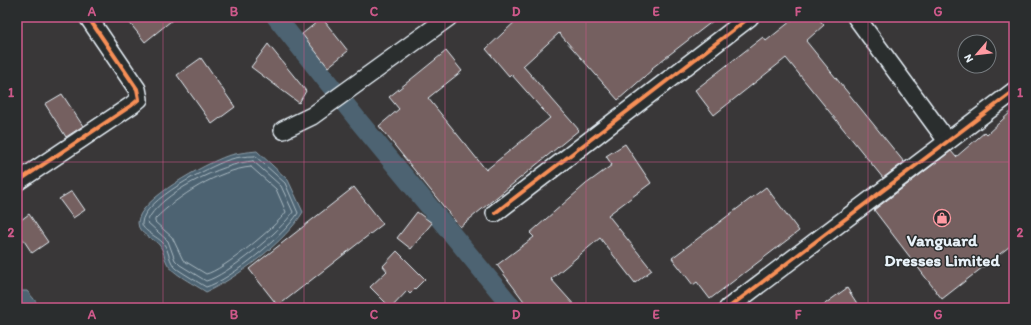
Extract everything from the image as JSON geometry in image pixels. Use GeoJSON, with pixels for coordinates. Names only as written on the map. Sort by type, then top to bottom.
{"type":"FeatureCollection","features":[{"type":"Feature","properties":{"kind":"street"},"geometry":{"type":"LineString","coordinates":[[17,182],[132,106],[139,99],[137,89],[88,17]]}},
{"type":"Feature","properties":{"kind":"street"},"geometry":{"type":"LineString","coordinates":[[283,130],[312,116],[449,17]]}},
{"type":"Feature","properties":{"kind":"street"},"geometry":{"type":"LineString","coordinates":[[495,213],[750,17]]}},
{"type":"Feature","properties":{"kind":"street"},"geometry":{"type":"LineString","coordinates":[[856,17],[947,140]]}},
{"type":"Feature","properties":{"kind":"street"},"geometry":{"type":"LineString","coordinates":[[728,308],[947,140],[1014,91]]}},
{"type":"Feature","properties":{"kind":"water"},"geometry":{"type":"Polygon","coordinates":[[[257,151],[288,180],[303,212],[285,235],[260,258],[232,278],[206,292],[179,275],[170,267],[158,243],[141,231],[138,223],[141,214],[160,194],[190,174],[227,156],[257,151]]]}},
{"type":"Feature","properties":{"kind":"water"},"geometry":{"type":"Polygon","coordinates":[[[17,291],[27,291],[40,308],[17,308],[17,291]]]}},
{"type":"Feature","properties":{"kind":"building"},"geometry":{"type":"Polygon","coordinates":[[[125,17],[176,17],[145,42],[125,17]]]}},
{"type":"Feature","properties":{"kind":"building"},"geometry":{"type":"Polygon","coordinates":[[[520,17],[718,17],[652,68],[653,69],[618,100],[559,33],[523,66],[579,130],[460,227],[379,126],[399,109],[389,97],[446,51],[462,71],[428,98],[486,170],[550,118],[511,74],[509,76],[486,49],[520,17]]]}},
{"type":"Feature","properties":{"kind":"building"},"geometry":{"type":"Polygon","coordinates":[[[796,17],[817,17],[824,25],[806,41],[904,162],[883,178],[786,58],[714,115],[695,90],[763,37],[766,41],[796,17]]]}},
{"type":"Feature","properties":{"kind":"building"},"geometry":{"type":"Polygon","coordinates":[[[322,18],[348,51],[328,67],[302,34],[322,18]]]}},
{"type":"Feature","properties":{"kind":"building"},"geometry":{"type":"Polygon","coordinates":[[[268,44],[306,91],[299,103],[251,67],[268,44]]]}},
{"type":"Feature","properties":{"kind":"building"},"geometry":{"type":"Polygon","coordinates":[[[201,58],[235,107],[212,124],[177,75],[201,58]]]}},
{"type":"Feature","properties":{"kind":"building"},"geometry":{"type":"Polygon","coordinates":[[[62,94],[83,126],[66,137],[45,104],[62,94]]]}},
{"type":"Feature","properties":{"kind":"building","name":"Vanguard Dresses Limited"},"geometry":{"type":"Polygon","coordinates":[[[1014,109],[1014,243],[942,299],[874,210],[951,151],[956,157],[985,132],[987,134],[1014,109]]]}},
{"type":"Feature","properties":{"kind":"building"},"geometry":{"type":"Polygon","coordinates":[[[625,144],[651,183],[608,215],[652,270],[635,283],[600,238],[551,279],[577,308],[529,308],[497,265],[534,237],[530,233],[586,184],[612,165],[606,156],[625,144]]]}},
{"type":"Feature","properties":{"kind":"building"},"geometry":{"type":"Polygon","coordinates":[[[354,187],[383,224],[278,306],[249,269],[354,187]]]}},
{"type":"Feature","properties":{"kind":"building"},"geometry":{"type":"Polygon","coordinates":[[[766,187],[799,231],[710,299],[697,282],[693,285],[672,258],[766,187]]]}},
{"type":"Feature","properties":{"kind":"building"},"geometry":{"type":"Polygon","coordinates":[[[72,191],[85,210],[73,218],[59,199],[72,191]]]}},
{"type":"Feature","properties":{"kind":"building"},"geometry":{"type":"Polygon","coordinates":[[[417,212],[432,223],[411,249],[397,238],[417,212]]]}},
{"type":"Feature","properties":{"kind":"building"},"geometry":{"type":"Polygon","coordinates":[[[29,214],[48,242],[32,253],[17,230],[17,223],[29,214]]]}},
{"type":"Feature","properties":{"kind":"building"},"geometry":{"type":"Polygon","coordinates":[[[397,251],[425,279],[410,294],[407,291],[391,308],[370,287],[387,271],[383,266],[397,251]]]}},
{"type":"Feature","properties":{"kind":"building"},"geometry":{"type":"Polygon","coordinates":[[[847,288],[860,308],[819,308],[847,288]]]}},
{"type":"Feature","properties":{"kind":"waterway"},"geometry":{"type":"LineString","coordinates":[[276,17],[357,119],[513,308]]}},
{"type":"Feature","properties":{"kind":"cycle path"},"geometry":{"type":"LineString","coordinates":[[17,182],[139,99],[137,89],[88,17]]}},
{"type":"Feature","properties":{"kind":"cycle path"},"geometry":{"type":"LineString","coordinates":[[495,213],[750,17]]}},
{"type":"Feature","properties":{"kind":"cycle path"},"geometry":{"type":"LineString","coordinates":[[728,308],[1014,91]]}},
{"type":"Feature","properties":{"kind":"place","name":"Vanguard Dresses Limited"},"geometry":{"type":"Point","coordinates":[942,218]}}]}
